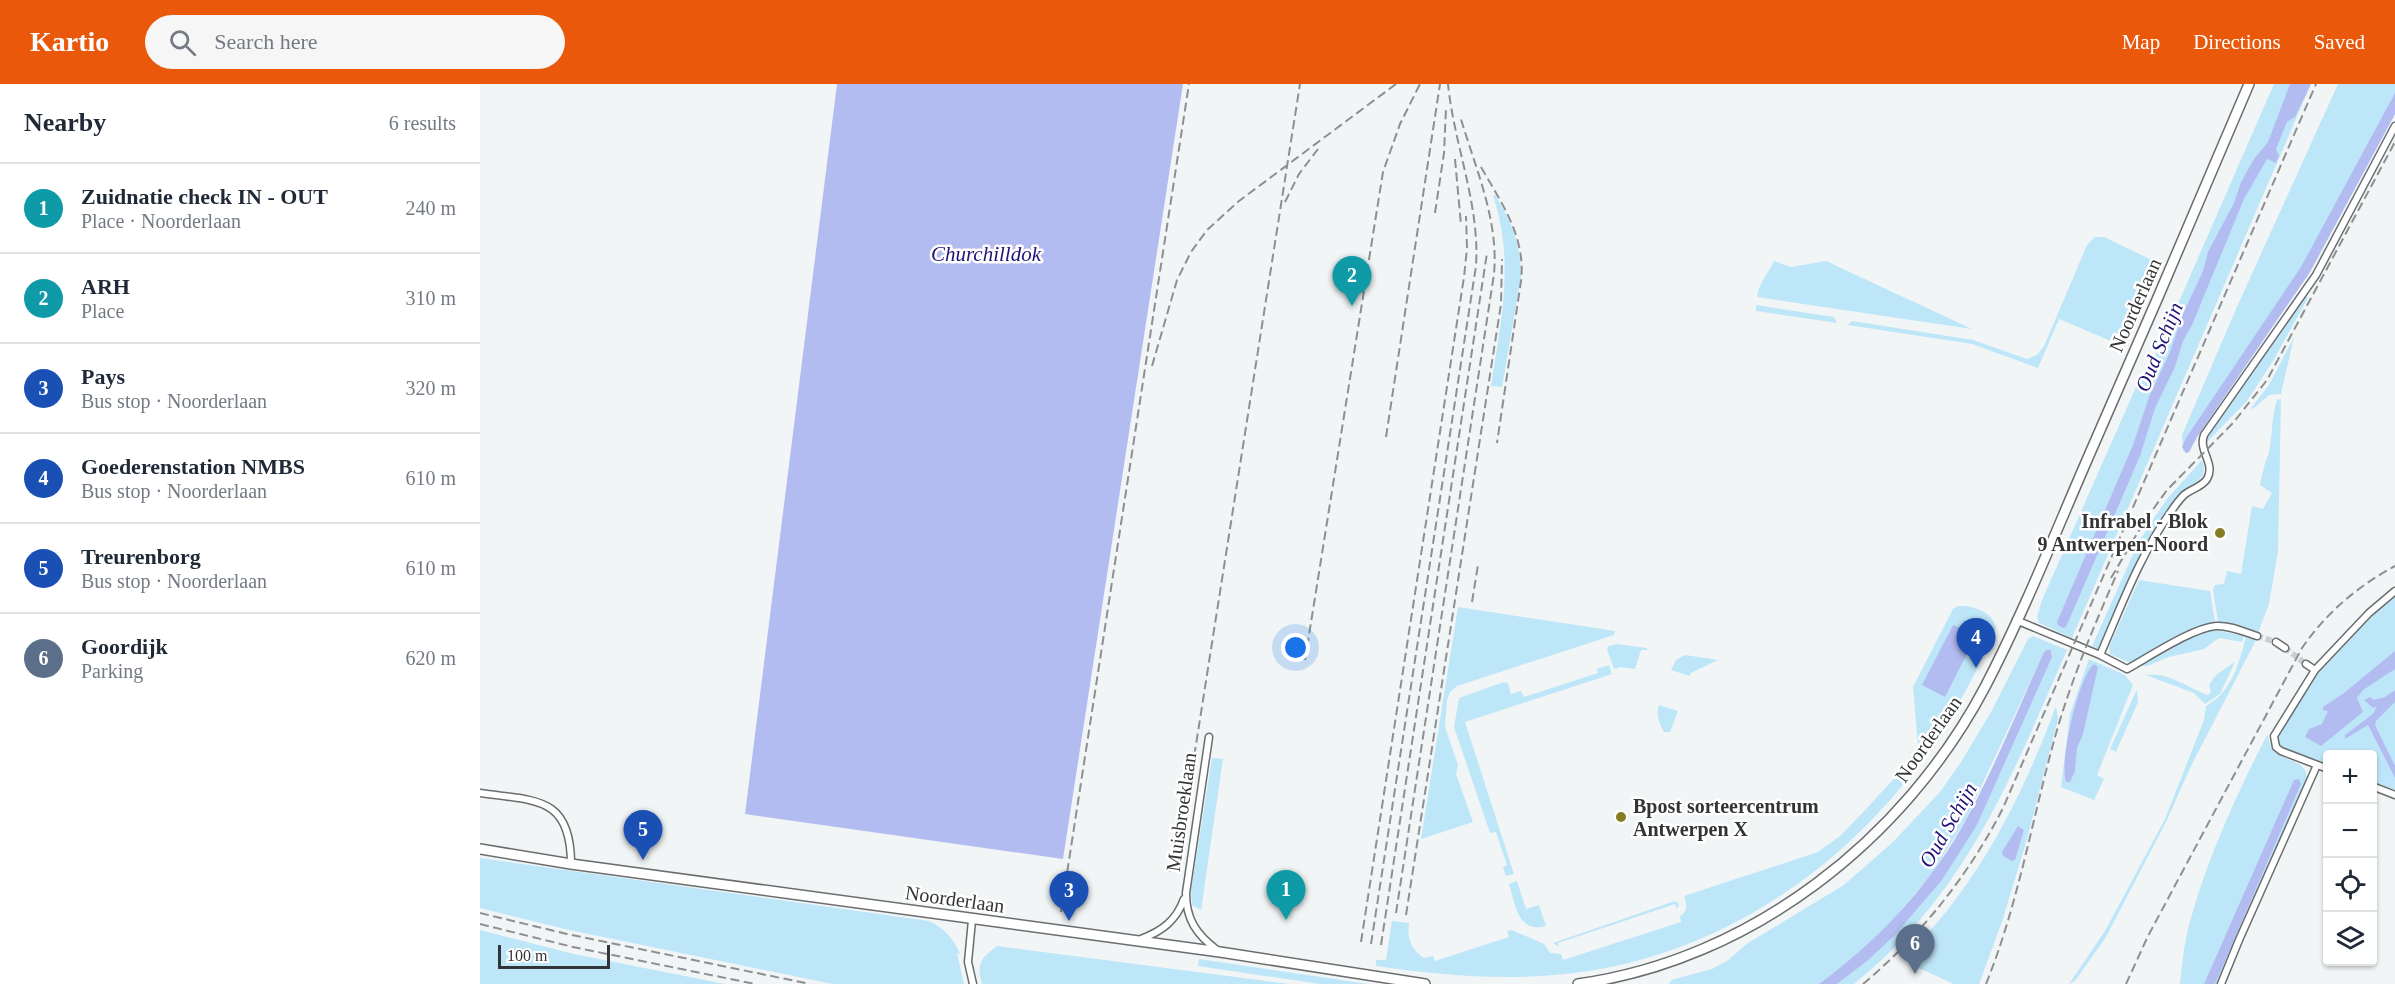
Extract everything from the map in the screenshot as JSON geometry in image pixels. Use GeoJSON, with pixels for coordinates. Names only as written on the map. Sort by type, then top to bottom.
{"type":"FeatureCollection","features":[{"type":"Feature","properties":{"kind":"main road","name":"Noorderlaan"},"geometry":{"type":"LineString","coordinates":[[1578,984],[1655,968],[1735,934],[1773,914],[1845,861],[1911,796],[1935,764],[1984,688],[2016,620],[2178,254],[2249,84]]}},
{"type":"Feature","properties":{"kind":"main road","name":"Noorderlaan"},"geometry":{"type":"LineString","coordinates":[[480,849],[571,864],[972,920],[1220,952],[1425,984]]}},
{"type":"Feature","properties":{"kind":"street"},"geometry":{"type":"LineString","coordinates":[[2100,655],[2128,589],[2158,532],[2184,495],[2205,482],[2208,476],[2209,465],[2201,443],[2204,435],[2316,275],[2395,126]]}},
{"type":"Feature","properties":{"kind":"street"},"geometry":{"type":"LineString","coordinates":[[2323,767],[2286,754],[2276,747],[2274,741],[2276,731],[2315,670],[2369,613],[2395,591]]}},
{"type":"Feature","properties":{"kind":"street"},"geometry":{"type":"LineString","coordinates":[[2016,620],[2100,655],[2127,669],[2197,631],[2211,627],[2234,628],[2257,636]]}},
{"type":"Feature","properties":{"kind":"street"},"geometry":{"type":"LineString","coordinates":[[2276,642],[2285,648]]}},
{"type":"Feature","properties":{"kind":"street"},"geometry":{"type":"LineString","coordinates":[[2306,664],[2315,670]]}},
{"type":"Feature","properties":{"kind":"street","name":"Muisbroeklaan"},"geometry":{"type":"LineString","coordinates":[[1209,737],[1186,893],[1186,908],[1189,920],[1205,941],[1220,952]]}},
{"type":"Feature","properties":{"kind":"street"},"geometry":{"type":"LineString","coordinates":[[2221,984],[2317,765]]}},
{"type":"Feature","properties":{"kind":"street"},"geometry":{"type":"LineString","coordinates":[[2377,788],[2395,795]]}},
{"type":"Feature","properties":{"kind":"street"},"geometry":{"type":"LineString","coordinates":[[480,793],[536,801],[554,810],[567,831],[571,864]]}},
{"type":"Feature","properties":{"kind":"street","name":"Muisbroeklaan"},"geometry":{"type":"LineString","coordinates":[[1137,941],[1166,927],[1181,908],[1186,893]]}},
{"type":"Feature","properties":{"kind":"street"},"geometry":{"type":"LineString","coordinates":[[972,920],[968,962],[973,984]]}},
{"type":"Feature","properties":{"kind":"shaded area"},"geometry":{"type":"Polygon","coordinates":[[[2274,84],[2311,84],[2072,638],[2039,623],[2037,617],[2042,600],[2136,387],[2150,368],[2274,84]]]}},
{"type":"Feature","properties":{"kind":"shaded area"},"geometry":{"type":"Polygon","coordinates":[[[2338,84],[2395,84],[2395,114],[2310,272],[2189,452],[2186,453],[2183,451],[2182,435],[2236,309],[2338,84]]]}},
{"type":"Feature","properties":{"kind":"shaded area"},"geometry":{"type":"Polygon","coordinates":[[[1495,195],[1514,234],[1521,265],[1521,277],[1502,387],[1491,386],[1502,314],[1505,267],[1500,220],[1493,196],[1495,195]]]}},
{"type":"Feature","properties":{"kind":"shaded area"},"geometry":{"type":"Polygon","coordinates":[[[2095,237],[2104,237],[2158,263],[2158,268],[2125,347],[2059,319],[2038,368],[1972,344],[1848,325],[1852,321],[1973,340],[2027,359],[2037,355],[2044,346],[2087,245],[2095,237]]]}},
{"type":"Feature","properties":{"kind":"shaded area"},"geometry":{"type":"Polygon","coordinates":[[[1774,261],[1791,267],[1826,261],[1972,329],[1757,297],[1762,282],[1774,261]]]}},
{"type":"Feature","properties":{"kind":"shaded area"},"geometry":{"type":"Polygon","coordinates":[[[2305,296],[2308,298],[2273,361],[2247,401],[2206,443],[2207,435],[2305,296]]]}},
{"type":"Feature","properties":{"kind":"shaded area"},"geometry":{"type":"Polygon","coordinates":[[[1756,305],[1834,317],[1837,323],[1756,311],[1756,305]]]}},
{"type":"Feature","properties":{"kind":"shaded area"},"geometry":{"type":"Polygon","coordinates":[[[2294,337],[2281,394],[2269,395],[2253,409],[2251,408],[2269,385],[2294,337]]]}},
{"type":"Feature","properties":{"kind":"shaded area"},"geometry":{"type":"Polygon","coordinates":[[[2281,399],[2278,551],[2269,604],[2258,633],[2240,626],[2218,622],[2213,590],[2215,585],[2224,584],[2227,571],[2241,574],[2252,506],[2263,509],[2272,493],[2260,485],[2269,452],[2275,406],[2277,400],[2281,399]]]}},
{"type":"Feature","properties":{"kind":"shaded area"},"geometry":{"type":"Polygon","coordinates":[[[2202,460],[2204,467],[2201,477],[2178,496],[2166,512],[2138,562],[2099,649],[2092,646],[2139,541],[2166,500],[2202,460]]]}},
{"type":"Feature","properties":{"kind":"shaded area"},"geometry":{"type":"Polygon","coordinates":[[[2139,580],[2210,591],[2215,622],[2199,626],[2132,662],[2110,654],[2109,647],[2139,580]]]}},
{"type":"Feature","properties":{"kind":"shaded area"},"geometry":{"type":"Polygon","coordinates":[[[2395,594],[2395,790],[2377,783],[2377,750],[2323,750],[2323,763],[2283,748],[2279,742],[2278,735],[2301,695],[2329,658],[2395,594]]]}},
{"type":"Feature","properties":{"kind":"shaded area"},"geometry":{"type":"Polygon","coordinates":[[[1958,606],[1982,611],[1991,618],[1996,628],[1990,645],[1946,725],[1921,762],[1857,835],[1782,895],[1698,940],[1653,956],[1606,968],[1549,976],[1491,977],[1376,966],[1376,960],[1386,960],[1392,921],[1409,923],[1409,939],[1413,947],[1424,958],[1433,956],[1435,961],[1509,937],[1507,931],[1512,930],[1544,944],[1550,953],[1561,954],[1563,960],[1681,922],[1680,916],[1686,908],[1684,896],[1818,852],[1840,836],[1867,808],[1900,772],[1918,746],[1913,687],[1953,609],[1958,606]]]}},
{"type":"Feature","properties":{"kind":"shaded area"},"geometry":{"type":"Polygon","coordinates":[[[1458,607],[1615,631],[1614,635],[1457,686],[1450,692],[1447,700],[1445,727],[1458,765],[1456,774],[1473,822],[1421,839],[1458,607]]]}},
{"type":"Feature","properties":{"kind":"shaded area"},"geometry":{"type":"Polygon","coordinates":[[[2216,630],[2244,636],[2242,642],[2219,638],[2204,649],[2169,657],[2147,666],[2139,666],[2197,634],[2216,630]]]}},
{"type":"Feature","properties":{"kind":"shaded area"},"geometry":{"type":"Polygon","coordinates":[[[2033,636],[2067,650],[2026,744],[1982,831],[1956,872],[1927,911],[1894,948],[1854,984],[1837,984],[1866,962],[1977,825],[2053,653],[2044,652],[1966,819],[1933,872],[1888,926],[1858,954],[1819,984],[1669,984],[1671,980],[1712,969],[1727,961],[1748,943],[1844,885],[1893,842],[1940,792],[1961,762],[1991,712],[2028,639],[2033,636]]]}},
{"type":"Feature","properties":{"kind":"shaded area"},"geometry":{"type":"Polygon","coordinates":[[[2246,636],[2256,640],[2191,766],[2167,820],[2106,937],[2075,981],[2069,984],[2105,931],[2165,819],[2204,720],[2206,706],[2215,700],[2228,685],[2237,666],[2246,636]]]}},
{"type":"Feature","properties":{"kind":"shaded area"},"geometry":{"type":"Polygon","coordinates":[[[1617,644],[1648,650],[1641,650],[1635,669],[1621,667],[1614,669],[1607,649],[1617,644]]]}},
{"type":"Feature","properties":{"kind":"shaded area"},"geometry":{"type":"Polygon","coordinates":[[[1685,655],[1718,660],[1691,673],[1690,676],[1671,670],[1676,660],[1685,655]]]}},
{"type":"Feature","properties":{"kind":"shaded area"},"geometry":{"type":"Polygon","coordinates":[[[2089,659],[2125,675],[2133,685],[2097,775],[2104,779],[2094,800],[2061,787],[2070,714],[2089,659]]]}},
{"type":"Feature","properties":{"kind":"shaded area"},"geometry":{"type":"Polygon","coordinates":[[[2235,662],[2220,694],[2205,704],[2194,693],[2146,675],[2161,675],[2208,695],[2211,692],[2209,685],[2216,675],[2235,662]]]}},
{"type":"Feature","properties":{"kind":"shaded area"},"geometry":{"type":"Polygon","coordinates":[[[1609,665],[1612,674],[1465,722],[1514,874],[1506,876],[1503,867],[1507,865],[1496,832],[1490,833],[1454,727],[1459,698],[1504,682],[1508,683],[1511,694],[1521,691],[1524,697],[1598,673],[1597,669],[1609,665]]]}},
{"type":"Feature","properties":{"kind":"shaded area"},"geometry":{"type":"Polygon","coordinates":[[[2137,689],[2138,702],[2116,752],[2110,749],[2137,689]]]}},
{"type":"Feature","properties":{"kind":"shaded area"},"geometry":{"type":"Polygon","coordinates":[[[1659,705],[1678,711],[1670,732],[1664,732],[1661,726],[1658,715],[1659,705]]]}},
{"type":"Feature","properties":{"kind":"shaded area"},"geometry":{"type":"Polygon","coordinates":[[[2056,706],[2058,719],[2027,839],[2002,922],[1979,984],[1954,984],[1910,964],[1903,959],[1953,903],[1994,842],[2028,775],[2056,706]]]}},
{"type":"Feature","properties":{"kind":"shaded area"},"geometry":{"type":"Polygon","coordinates":[[[2267,735],[2275,752],[2302,766],[2307,776],[2306,784],[2218,984],[2180,984],[2187,932],[2204,876],[2233,804],[2267,735]]]}},
{"type":"Feature","properties":{"kind":"shaded area"},"geometry":{"type":"Polygon","coordinates":[[[1212,758],[1223,759],[1201,910],[1192,905],[1191,891],[1212,758]]]}},
{"type":"Feature","properties":{"kind":"shaded area"},"geometry":{"type":"Polygon","coordinates":[[[480,858],[929,921],[944,931],[958,949],[964,984],[833,984],[569,930],[480,908],[480,858]]]}},
{"type":"Feature","properties":{"kind":"shaded area"},"geometry":{"type":"Polygon","coordinates":[[[1517,881],[1526,909],[1539,905],[1546,926],[1529,926],[1519,916],[1509,884],[1517,881]]]}},
{"type":"Feature","properties":{"kind":"shaded area"},"geometry":{"type":"Polygon","coordinates":[[[1675,901],[1679,904],[1677,909],[1675,904],[1558,943],[1559,947],[1553,943],[1675,901]]]}},
{"type":"Feature","properties":{"kind":"shaded area"},"geometry":{"type":"Polygon","coordinates":[[[480,930],[574,954],[725,984],[480,984],[480,930]]]}},
{"type":"Feature","properties":{"kind":"shaded area"},"geometry":{"type":"Polygon","coordinates":[[[997,946],[1290,984],[982,984],[981,962],[997,946]]]}},
{"type":"Feature","properties":{"kind":"shaded area"},"geometry":{"type":"Polygon","coordinates":[[[1199,959],[1368,984],[1320,984],[1198,966],[1199,959]]]}},
{"type":"Feature","properties":{"kind":"water","name":"Churchilldok"},"geometry":{"type":"Polygon","coordinates":[[[837,84],[1183,84],[1063,859],[745,814],[837,84]]]}},
{"type":"Feature","properties":{"kind":"water"},"geometry":{"type":"Polygon","coordinates":[[[2290,84],[2311,84],[2295,117],[2287,122],[2276,149],[2279,156],[2276,163],[2267,159],[2244,199],[2192,325],[2183,341],[2175,367],[2155,408],[2140,456],[2066,627],[2063,628],[2057,622],[2133,445],[2149,397],[2203,271],[2208,252],[2234,203],[2241,182],[2254,159],[2268,142],[2290,84]]]}},
{"type":"Feature","properties":{"kind":"water"},"geometry":{"type":"Polygon","coordinates":[[[2395,93],[2395,114],[2310,272],[2189,452],[2186,453],[2182,447],[2186,438],[2301,267],[2395,93]]]}},
{"type":"Feature","properties":{"kind":"water"},"geometry":{"type":"Polygon","coordinates":[[[1953,625],[1976,636],[1945,697],[1922,685],[1953,625]]]}},
{"type":"Feature","properties":{"kind":"water"},"geometry":{"type":"Polygon","coordinates":[[[2051,650],[2052,657],[1977,825],[1942,880],[1894,936],[1866,962],[1837,984],[1819,984],[1839,969],[1893,919],[1939,863],[1978,796],[2044,652],[2051,650]]]}},
{"type":"Feature","properties":{"kind":"water"},"geometry":{"type":"Polygon","coordinates":[[[2395,651],[2395,669],[2363,690],[2357,698],[2363,712],[2321,746],[2305,737],[2309,729],[2322,724],[2328,711],[2323,710],[2323,707],[2344,693],[2395,651]]]}},
{"type":"Feature","properties":{"kind":"water"},"geometry":{"type":"Polygon","coordinates":[[[2094,664],[2098,667],[2083,734],[2077,748],[2075,771],[2070,782],[2066,782],[2065,757],[2071,721],[2082,685],[2094,664]]]}},
{"type":"Feature","properties":{"kind":"water"},"geometry":{"type":"Polygon","coordinates":[[[2395,690],[2395,702],[2376,721],[2375,725],[2395,766],[2395,778],[2368,725],[2345,739],[2345,735],[2373,714],[2377,706],[2373,708],[2364,700],[2370,697],[2374,700],[2385,697],[2395,690]]]}},
{"type":"Feature","properties":{"kind":"water"},"geometry":{"type":"Polygon","coordinates":[[[2299,779],[2301,784],[2215,984],[2204,984],[2294,780],[2299,779]]]}},
{"type":"Feature","properties":{"kind":"water"},"geometry":{"type":"Polygon","coordinates":[[[2018,826],[2024,830],[2015,860],[2012,861],[2003,856],[2002,852],[2018,826]]]}},
{"type":"Feature","properties":{"kind":"tunnel"},"geometry":{"type":"LineString","coordinates":[[2257,636],[2276,642]]}},
{"type":"Feature","properties":{"kind":"tunnel"},"geometry":{"type":"LineString","coordinates":[[2285,648],[2306,664]]}},
{"type":"Feature","properties":{"kind":"railway"},"geometry":{"type":"LineString","coordinates":[[1061,912],[1189,84]]}},
{"type":"Feature","properties":{"kind":"railway"},"geometry":{"type":"LineString","coordinates":[[1181,822],[1189,789],[1300,84]]}},
{"type":"Feature","properties":{"kind":"railway"},"geometry":{"type":"LineString","coordinates":[[1152,366],[1177,280],[1191,252],[1207,230],[1239,201],[1396,84]]}},
{"type":"Feature","properties":{"kind":"railway"},"geometry":{"type":"LineString","coordinates":[[1305,660],[1383,172],[1400,124],[1420,84]]}},
{"type":"Feature","properties":{"kind":"railway"},"geometry":{"type":"LineString","coordinates":[[1386,437],[1440,84]]}},
{"type":"Feature","properties":{"kind":"railway"},"geometry":{"type":"LineString","coordinates":[[1371,944],[1476,266],[1474,220],[1448,84]]}},
{"type":"Feature","properties":{"kind":"railway"},"geometry":{"type":"LineString","coordinates":[[1863,984],[1905,945],[1942,903],[1975,857],[2003,808],[2316,84]]}},
{"type":"Feature","properties":{"kind":"railway"},"geometry":{"type":"LineString","coordinates":[[1435,213],[1444,153],[1446,108]]}},
{"type":"Feature","properties":{"kind":"railway"},"geometry":{"type":"LineString","coordinates":[[1396,913],[1494,274],[1495,254],[1489,214],[1460,116]]}},
{"type":"Feature","properties":{"kind":"railway"},"geometry":{"type":"LineString","coordinates":[[2111,578],[2144,522],[2167,490],[2233,423],[2267,380],[2395,142]]}},
{"type":"Feature","properties":{"kind":"railway"},"geometry":{"type":"LineString","coordinates":[[1285,202],[1299,174],[1318,149]]}},
{"type":"Feature","properties":{"kind":"railway"},"geometry":{"type":"LineString","coordinates":[[1455,159],[1461,225]]}},
{"type":"Feature","properties":{"kind":"railway"},"geometry":{"type":"LineString","coordinates":[[1481,167],[1511,221],[1522,265],[1497,443]]}},
{"type":"Feature","properties":{"kind":"railway"},"geometry":{"type":"LineString","coordinates":[[1361,942],[1464,277],[1467,248],[1466,216]]}},
{"type":"Feature","properties":{"kind":"railway"},"geometry":{"type":"LineString","coordinates":[[1381,945],[1487,253]]}},
{"type":"Feature","properties":{"kind":"railway"},"geometry":{"type":"LineString","coordinates":[[1406,915],[1501,304],[1502,259]]}},
{"type":"Feature","properties":{"kind":"railway"},"geometry":{"type":"LineString","coordinates":[[1472,602],[1478,565]]}},
{"type":"Feature","properties":{"kind":"railway"},"geometry":{"type":"LineString","coordinates":[[2126,984],[2148,936],[2302,648],[2321,623],[2344,601],[2368,582],[2395,566]]}},
{"type":"Feature","properties":{"kind":"railway"},"geometry":{"type":"LineString","coordinates":[[1986,984],[2016,893],[2061,716],[2118,571]]}},
{"type":"Feature","properties":{"kind":"railway"},"geometry":{"type":"LineString","coordinates":[[1169,872],[1178,814]]}},
{"type":"Feature","properties":{"kind":"railway"},"geometry":{"type":"LineString","coordinates":[[480,913],[567,934],[810,984]]}},
{"type":"Feature","properties":{"kind":"railway"},"geometry":{"type":"LineString","coordinates":[[480,924],[573,947],[755,984]]}},
{"type":"Feature","properties":{"kind":"place","name":"ARH"},"geometry":{"type":"Point","coordinates":[1352,306]}},
{"type":"Feature","properties":{"kind":"place","name":"Infrabel - Blok 9 Antwerpen-Noord"},"geometry":{"type":"Point","coordinates":[2220,533]}},
{"type":"Feature","properties":{"kind":"place","name":"Goederenstation NMBS"},"geometry":{"type":"Point","coordinates":[1976,668]}},
{"type":"Feature","properties":{"kind":"place","name":"Bpost sorteercentrum Antwerpen X"},"geometry":{"type":"Point","coordinates":[1621,817]}},
{"type":"Feature","properties":{"kind":"place","name":"Treurenborg"},"geometry":{"type":"Point","coordinates":[643,860]}},
{"type":"Feature","properties":{"kind":"place","name":"Zuidnatie check IN - OUT"},"geometry":{"type":"Point","coordinates":[1286,920]}},
{"type":"Feature","properties":{"kind":"place","name":"Pays"},"geometry":{"type":"Point","coordinates":[1069,921]}},
{"type":"Feature","properties":{"kind":"place","name":"Goordijk"},"geometry":{"type":"Point","coordinates":[1915,974]}},
{"type":"Feature","properties":{"kind":"water label","name":"Oud Schijn"},"geometry":{"type":"Point","coordinates":[2159,347]}},
{"type":"Feature","properties":{"kind":"water label","name":"Oud Schijn"},"geometry":{"type":"Point","coordinates":[1948,825]}}]}
